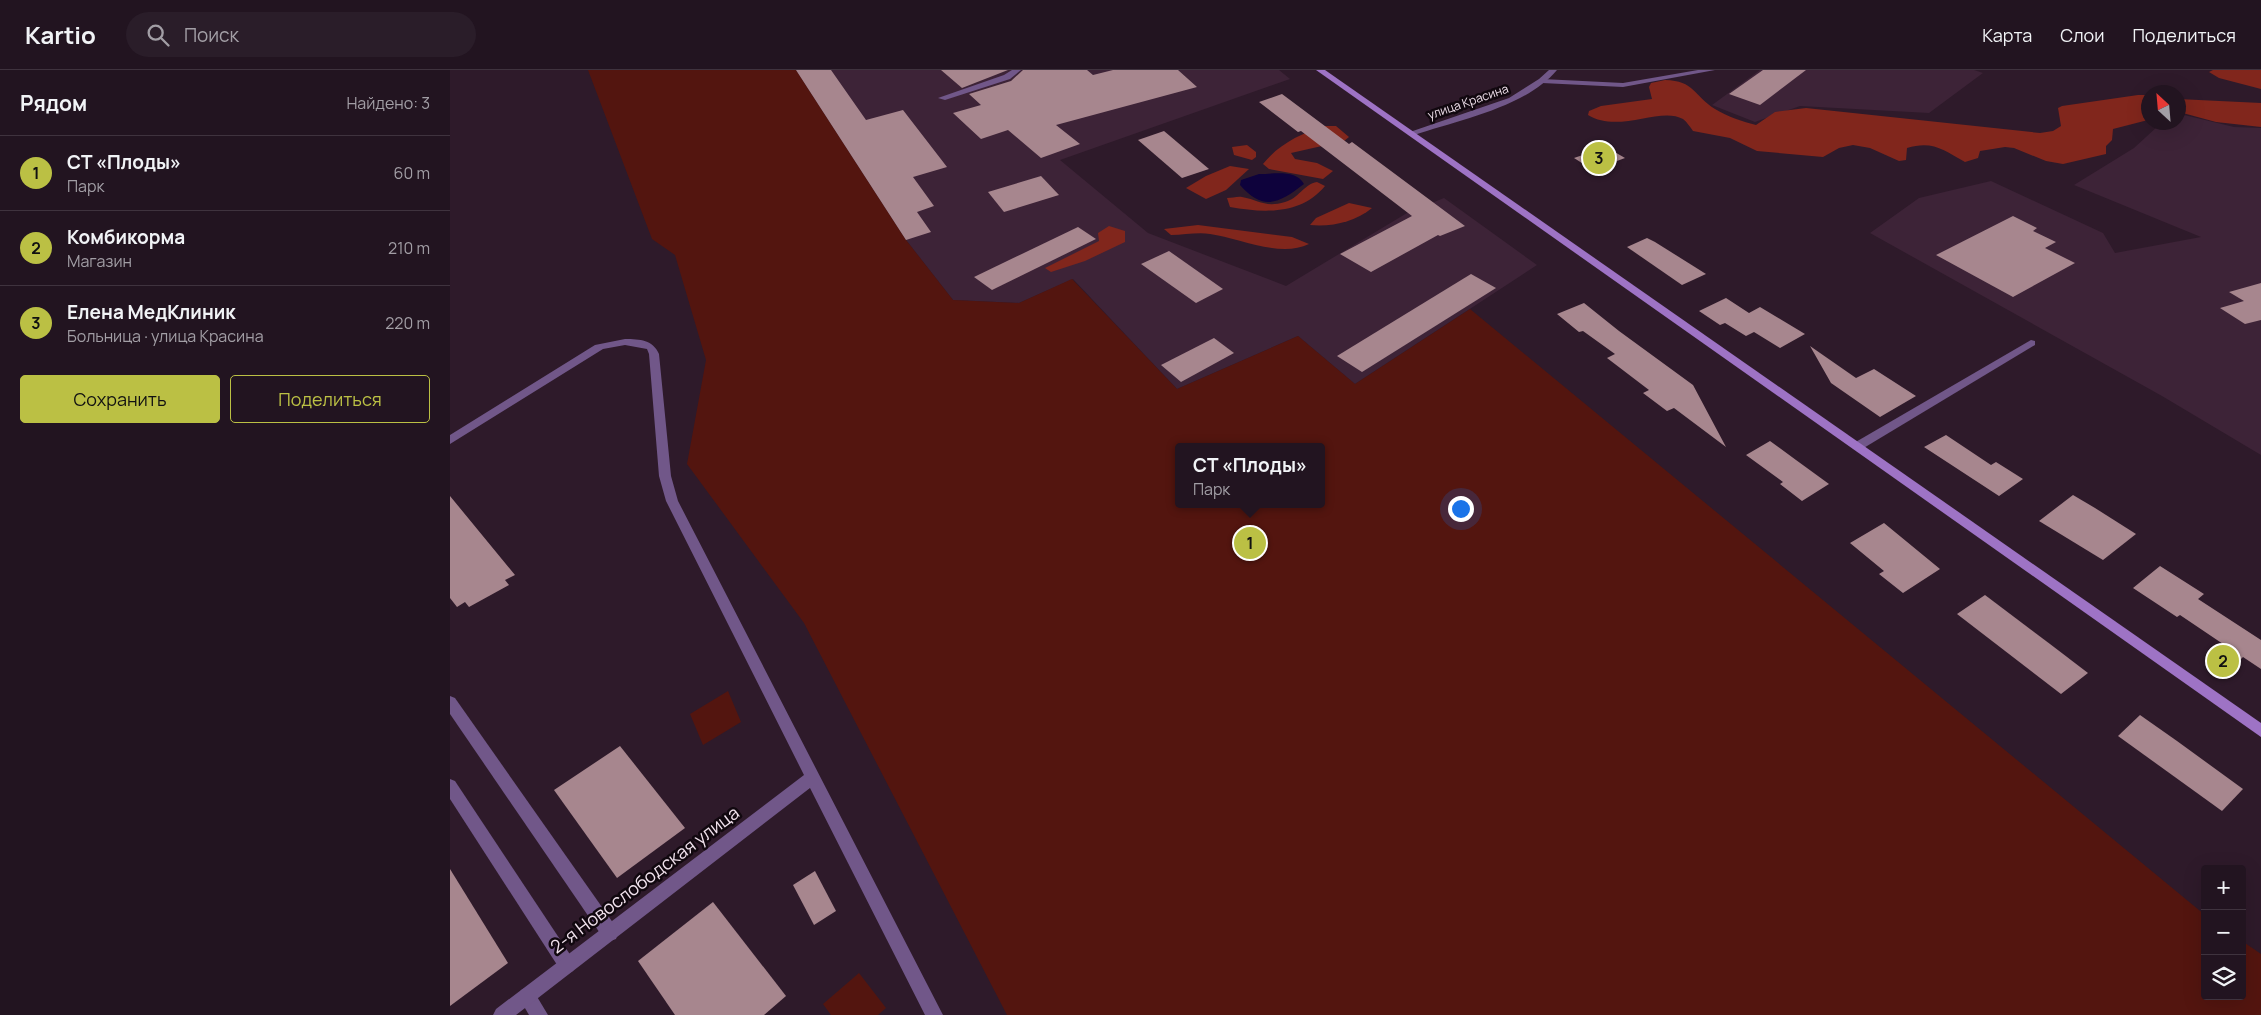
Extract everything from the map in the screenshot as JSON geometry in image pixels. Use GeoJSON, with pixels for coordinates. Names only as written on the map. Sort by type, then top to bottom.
{"type":"FeatureCollection","features":[{"type":"Feature","properties":{"kind":"main road"},"geometry":{"type":"LineString","coordinates":[[1320,70],[1858,446],[2261,731]]}},
{"type":"Feature","properties":{"kind":"street"},"geometry":{"type":"LineString","coordinates":[[942,98],[1007,77],[1017,70]]}},
{"type":"Feature","properties":{"kind":"street","name":"улица Красина"},"geometry":{"type":"LineString","coordinates":[[1411,133],[1512,100],[1542,81],[1553,70]]}},
{"type":"Feature","properties":{"kind":"street"},"geometry":{"type":"LineString","coordinates":[[1542,81],[1623,85],[1711,70]]}},
{"type":"Feature","properties":{"kind":"street"},"geometry":{"type":"LineString","coordinates":[[450,440],[599,347],[620,342],[640,342],[651,347],[654,354],[665,476],[670,494],[812,778],[934,1015]]}},
{"type":"Feature","properties":{"kind":"street"},"geometry":{"type":"LineString","coordinates":[[1858,446],[2031,343]]}},
{"type":"Feature","properties":{"kind":"street"},"geometry":{"type":"LineString","coordinates":[[450,702],[610,932]]}},
{"type":"Feature","properties":{"kind":"street","name":"2-я Новослободская улица"},"geometry":{"type":"LineString","coordinates":[[502,1015],[812,778]]}},
{"type":"Feature","properties":{"kind":"street"},"geometry":{"type":"LineString","coordinates":[[450,786],[567,965]]}},
{"type":"Feature","properties":{"kind":"street"},"geometry":{"type":"LineString","coordinates":[[527,996],[539,1015]]}},
{"type":"Feature","properties":{"kind":"shaded area"},"geometry":{"type":"Polygon","coordinates":[[[588,70],[796,70],[906,240],[953,300],[1019,303],[1072,279],[1177,389],[1298,336],[1355,384],[1470,309],[2201,912],[2201,1000],[2246,1000],[2246,944],[2261,954],[2261,1015],[1007,1015],[804,623],[687,464],[706,360],[675,255],[652,239],[588,70]]]}},
{"type":"Feature","properties":{"kind":"shaded area"},"geometry":{"type":"Polygon","coordinates":[[[796,70],[1279,70],[1290,79],[1060,160],[1148,233],[1286,286],[1407,213],[1444,198],[1537,265],[1355,384],[1298,336],[1177,389],[1073,279],[1019,303],[953,300],[906,240],[796,70]]]}},
{"type":"Feature","properties":{"kind":"shaded area"},"geometry":{"type":"Polygon","coordinates":[[[1760,70],[1974,70],[1983,73],[1929,113],[1800,106],[1755,122],[1712,105],[1760,70]]]}},
{"type":"Feature","properties":{"kind":"shaded area"},"geometry":{"type":"Polygon","coordinates":[[[2213,70],[2261,70],[2261,89],[2219,78],[2209,72],[2213,70]]]}},
{"type":"Feature","properties":{"kind":"shaded area"},"geometry":{"type":"Polygon","coordinates":[[[1665,80],[1682,83],[1720,112],[1756,125],[1775,112],[1806,108],[2040,133],[2053,131],[2061,126],[2058,108],[2062,106],[2138,95],[2141,95],[2141,122],[2113,129],[2112,140],[2106,146],[2106,154],[2063,164],[2046,161],[2014,148],[2005,147],[1980,151],[1978,158],[1965,162],[1938,148],[1924,145],[1907,148],[1906,160],[1899,161],[1870,148],[1853,145],[1839,148],[1823,157],[1757,151],[1730,138],[1693,131],[1683,119],[1674,116],[1613,122],[1600,120],[1588,115],[1589,111],[1601,106],[1652,99],[1649,87],[1651,83],[1665,80]]]}},
{"type":"Feature","properties":{"kind":"shaded area"},"geometry":{"type":"Polygon","coordinates":[[[2186,99],[2261,103],[2261,127],[2216,122],[2186,114],[2186,99]]]}},
{"type":"Feature","properties":{"kind":"shaded area"},"geometry":{"type":"Polygon","coordinates":[[[2186,115],[2234,127],[2261,128],[2261,455],[2162,396],[1870,233],[1919,198],[1991,181],[2103,233],[2115,253],[2201,237],[2074,185],[2134,148],[2154,130],[2186,130],[2186,115]]]}},
{"type":"Feature","properties":{"kind":"shaded area"},"geometry":{"type":"Polygon","coordinates":[[[1324,126],[1336,126],[1349,137],[1344,141],[1291,153],[1295,159],[1317,163],[1333,171],[1323,179],[1269,169],[1263,164],[1290,140],[1324,126]]]}},
{"type":"Feature","properties":{"kind":"shaded area"},"geometry":{"type":"Polygon","coordinates":[[[1247,145],[1256,152],[1256,157],[1252,160],[1234,155],[1232,147],[1247,145]]]}},
{"type":"Feature","properties":{"kind":"shaded area"},"geometry":{"type":"Polygon","coordinates":[[[1230,166],[1249,169],[1226,190],[1206,199],[1186,188],[1206,176],[1230,166]]]}},
{"type":"Feature","properties":{"kind":"shaded area"},"geometry":{"type":"Polygon","coordinates":[[[1259,174],[1290,174],[1296,176],[1304,184],[1279,200],[1264,202],[1257,199],[1240,185],[1241,180],[1259,174]]]}},
{"type":"Feature","properties":{"kind":"shaded area"},"geometry":{"type":"Polygon","coordinates":[[[1317,182],[1325,186],[1315,195],[1305,202],[1281,210],[1269,211],[1230,207],[1227,198],[1240,197],[1267,204],[1278,204],[1294,198],[1312,183],[1317,182]]]}},
{"type":"Feature","properties":{"kind":"shaded area"},"geometry":{"type":"Polygon","coordinates":[[[1349,203],[1372,208],[1351,220],[1327,225],[1310,225],[1316,218],[1349,203]]]}},
{"type":"Feature","properties":{"kind":"shaded area"},"geometry":{"type":"Polygon","coordinates":[[[1198,225],[1292,237],[1309,244],[1298,248],[1273,248],[1210,234],[1171,235],[1164,229],[1198,225]]]}},
{"type":"Feature","properties":{"kind":"shaded area"},"geometry":{"type":"Polygon","coordinates":[[[1109,226],[1125,231],[1125,242],[1085,261],[1051,272],[1045,268],[1099,241],[1098,233],[1109,226]]]}},
{"type":"Feature","properties":{"kind":"shaded area"},"geometry":{"type":"Polygon","coordinates":[[[728,691],[741,722],[703,745],[690,714],[728,691]]]}},
{"type":"Feature","properties":{"kind":"shaded area"},"geometry":{"type":"Polygon","coordinates":[[[859,973],[886,1008],[878,1015],[831,1015],[823,1004],[859,973]]]}},
{"type":"Feature","properties":{"kind":"building"},"geometry":{"type":"Polygon","coordinates":[[[796,70],[831,70],[866,120],[903,110],[947,167],[913,177],[934,206],[917,212],[931,232],[906,240],[796,70]]]}},
{"type":"Feature","properties":{"kind":"building"},"geometry":{"type":"Polygon","coordinates":[[[941,70],[1008,70],[962,88],[941,70]]]}},
{"type":"Feature","properties":{"kind":"building"},"geometry":{"type":"Polygon","coordinates":[[[1023,70],[1087,70],[1093,75],[1113,70],[1178,70],[1197,87],[1056,125],[1080,144],[1041,158],[1008,130],[981,139],[953,113],[981,105],[969,94],[1011,81],[1023,70]]]}},
{"type":"Feature","properties":{"kind":"building"},"geometry":{"type":"Polygon","coordinates":[[[1763,70],[1806,70],[1760,105],[1729,94],[1763,70]]]}},
{"type":"Feature","properties":{"kind":"building"},"geometry":{"type":"Polygon","coordinates":[[[1282,94],[1349,144],[1352,142],[1465,226],[1440,236],[1438,235],[1371,272],[1340,254],[1412,216],[1301,131],[1298,132],[1259,102],[1282,94]]]}},
{"type":"Feature","properties":{"kind":"building"},"geometry":{"type":"Polygon","coordinates":[[[1164,131],[1209,169],[1182,178],[1138,140],[1164,131]]]}},
{"type":"Feature","properties":{"kind":"building"},"geometry":{"type":"Polygon","coordinates":[[[1606,147],[1625,158],[1593,170],[1574,158],[1606,147]]]}},
{"type":"Feature","properties":{"kind":"building"},"geometry":{"type":"Polygon","coordinates":[[[1041,176],[1059,195],[1004,212],[988,192],[1041,176]]]}},
{"type":"Feature","properties":{"kind":"building"},"geometry":{"type":"Polygon","coordinates":[[[2013,216],[2037,228],[2033,231],[2056,242],[2045,248],[2075,263],[2013,297],[1936,255],[2013,216]]]}},
{"type":"Feature","properties":{"kind":"building"},"geometry":{"type":"Polygon","coordinates":[[[1078,227],[1096,239],[992,290],[974,277],[1078,227]]]}},
{"type":"Feature","properties":{"kind":"building"},"geometry":{"type":"Polygon","coordinates":[[[1647,238],[1706,274],[1682,285],[1627,247],[1647,238]]]}},
{"type":"Feature","properties":{"kind":"building"},"geometry":{"type":"Polygon","coordinates":[[[1169,251],[1223,289],[1196,303],[1141,264],[1169,251]]]}},
{"type":"Feature","properties":{"kind":"building"},"geometry":{"type":"Polygon","coordinates":[[[1471,274],[1496,288],[1362,372],[1337,356],[1471,274]]]}},
{"type":"Feature","properties":{"kind":"building"},"geometry":{"type":"Polygon","coordinates":[[[2261,283],[2261,320],[2245,324],[2220,308],[2244,301],[2229,292],[2261,283]]]}},
{"type":"Feature","properties":{"kind":"building"},"geometry":{"type":"Polygon","coordinates":[[[1726,298],[1749,313],[1760,307],[1805,334],[1780,348],[1754,332],[1746,336],[1725,323],[1720,325],[1699,311],[1726,298]]]}},
{"type":"Feature","properties":{"kind":"building"},"geometry":{"type":"Polygon","coordinates":[[[1584,303],[1693,385],[1726,447],[1674,408],[1667,411],[1643,393],[1649,390],[1607,358],[1615,354],[1583,331],[1579,332],[1557,314],[1584,303]]]}},
{"type":"Feature","properties":{"kind":"building"},"geometry":{"type":"Polygon","coordinates":[[[1214,338],[1234,353],[1181,382],[1161,365],[1214,338]]]}},
{"type":"Feature","properties":{"kind":"building"},"geometry":{"type":"Polygon","coordinates":[[[1810,346],[1856,378],[1874,369],[1916,396],[1880,417],[1831,383],[1810,346]]]}},
{"type":"Feature","properties":{"kind":"building"},"geometry":{"type":"Polygon","coordinates":[[[1946,435],[1991,465],[1996,462],[2023,479],[1999,496],[1924,447],[1946,435]]]}},
{"type":"Feature","properties":{"kind":"building"},"geometry":{"type":"Polygon","coordinates":[[[1770,441],[1829,484],[1802,501],[1780,484],[1783,482],[1746,455],[1770,441]]]}},
{"type":"Feature","properties":{"kind":"building"},"geometry":{"type":"Polygon","coordinates":[[[2073,495],[2136,534],[2103,560],[2039,521],[2073,495]]]}},
{"type":"Feature","properties":{"kind":"building"},"geometry":{"type":"Polygon","coordinates":[[[450,496],[515,575],[505,580],[509,585],[469,607],[465,602],[457,607],[450,598],[450,496]]]}},
{"type":"Feature","properties":{"kind":"building"},"geometry":{"type":"Polygon","coordinates":[[[1884,523],[1940,569],[1903,593],[1879,574],[1884,571],[1850,543],[1884,523]]]}},
{"type":"Feature","properties":{"kind":"building"},"geometry":{"type":"Polygon","coordinates":[[[2160,566],[2204,594],[2198,599],[2261,640],[2261,669],[2243,657],[2228,672],[2208,659],[2223,644],[2180,615],[2177,617],[2133,588],[2160,566]]]}},
{"type":"Feature","properties":{"kind":"building"},"geometry":{"type":"Polygon","coordinates":[[[1985,595],[2088,673],[2061,694],[1957,614],[1985,595]]]}},
{"type":"Feature","properties":{"kind":"building"},"geometry":{"type":"Polygon","coordinates":[[[2140,715],[2243,789],[2222,811],[2118,736],[2140,715]]]}},
{"type":"Feature","properties":{"kind":"building"},"geometry":{"type":"Polygon","coordinates":[[[620,746],[685,828],[617,878],[554,790],[620,746]]]}},
{"type":"Feature","properties":{"kind":"building"},"geometry":{"type":"Polygon","coordinates":[[[450,869],[508,963],[450,1006],[450,869]]]}},
{"type":"Feature","properties":{"kind":"building"},"geometry":{"type":"Polygon","coordinates":[[[815,871],[836,911],[814,925],[793,885],[815,871]]]}},
{"type":"Feature","properties":{"kind":"building"},"geometry":{"type":"Polygon","coordinates":[[[713,902],[786,996],[764,1015],[675,1015],[638,961],[713,902]]]}},
{"type":"Feature","properties":{"kind":"place","name":"Елена МедКлиник"},"geometry":{"type":"Point","coordinates":[1599,158]}},
{"type":"Feature","properties":{"kind":"place","name":"СТ «Плоды»"},"geometry":{"type":"Point","coordinates":[1250,543]}},
{"type":"Feature","properties":{"kind":"place","name":"Комбикорма"},"geometry":{"type":"Point","coordinates":[2223,661]}}]}
